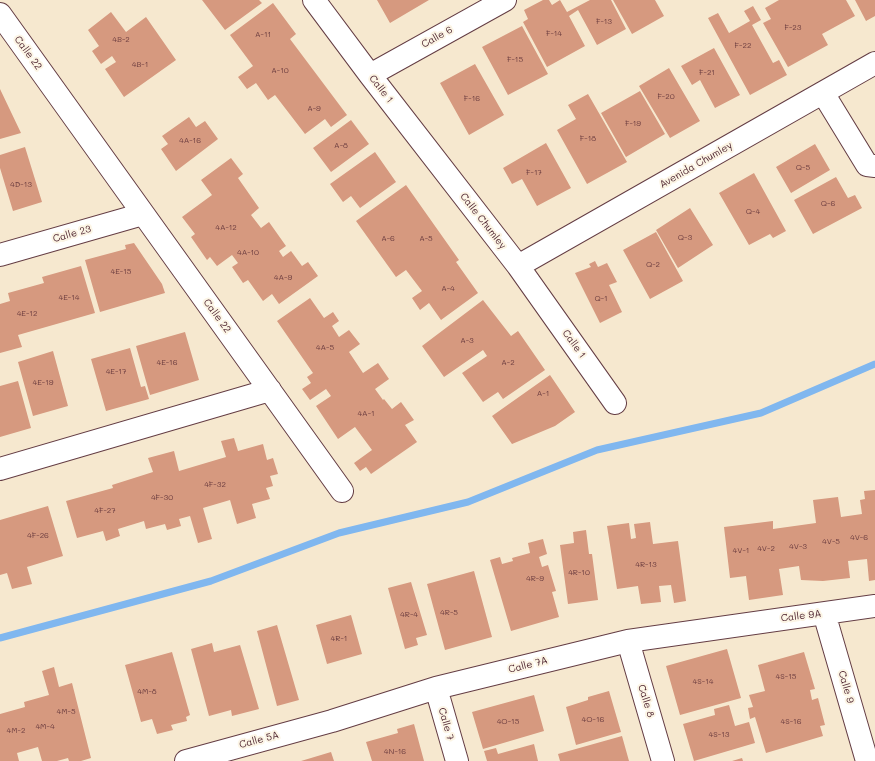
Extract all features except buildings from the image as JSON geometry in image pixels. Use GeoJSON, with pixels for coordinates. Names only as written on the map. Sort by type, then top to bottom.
{"type":"FeatureCollection","features":[{"type":"Feature","properties":{"kind":"street","name":"Calle 1"},"geometry":{"type":"LineString","coordinates":[[314,0],[448,176]]}},
{"type":"Feature","properties":{"kind":"street","name":"Calle 6"},"geometry":{"type":"LineString","coordinates":[[370,74],[505,0]]}},
{"type":"Feature","properties":{"kind":"street","name":"Calle 22"},"geometry":{"type":"LineString","coordinates":[[0,14],[9,43],[143,214],[342,491]]}},
{"type":"Feature","properties":{"kind":"street","name":"Avenida Chumley"},"geometry":{"type":"LineString","coordinates":[[518,266],[823,93],[872,72]]}},
{"type":"Feature","properties":{"kind":"street"},"geometry":{"type":"LineString","coordinates":[[823,93],[868,165],[875,166]]}},
{"type":"Feature","properties":{"kind":"street","name":"Calle Chumley"},"geometry":{"type":"LineString","coordinates":[[448,176],[518,266]]}},
{"type":"Feature","properties":{"kind":"street","name":"Calle 23"},"geometry":{"type":"LineString","coordinates":[[0,255],[143,214]]}},
{"type":"Feature","properties":{"kind":"street","name":"Calle 1"},"geometry":{"type":"LineString","coordinates":[[518,266],[615,403]]}},
{"type":"Feature","properties":{"kind":"street"},"geometry":{"type":"LineString","coordinates":[[0,469],[270,390]]}},
{"type":"Feature","properties":{"kind":"street","name":"Calle 9A"},"geometry":{"type":"LineString","coordinates":[[728,626],[875,606]]}},
{"type":"Feature","properties":{"kind":"street","name":"Calle 9"},"geometry":{"type":"LineString","coordinates":[[824,614],[867,761]]}},
{"type":"Feature","properties":{"kind":"street","name":"Calle 7A"},"geometry":{"type":"LineString","coordinates":[[332,721],[436,688],[628,641],[728,626]]}},
{"type":"Feature","properties":{"kind":"street","name":"Calle 8"},"geometry":{"type":"LineString","coordinates":[[628,641],[664,761]]}},
{"type":"Feature","properties":{"kind":"street","name":"Calle 7"},"geometry":{"type":"LineString","coordinates":[[436,688],[457,761]]}},
{"type":"Feature","properties":{"kind":"street","name":"Calle 5A"},"geometry":{"type":"LineString","coordinates":[[186,761],[248,752],[332,721]]}},
{"type":"Feature","properties":{"kind":"waterway"},"geometry":{"type":"LineString","coordinates":[[0,638],[211,581],[339,533],[468,502],[597,450],[761,413],[875,364]]}}]}
